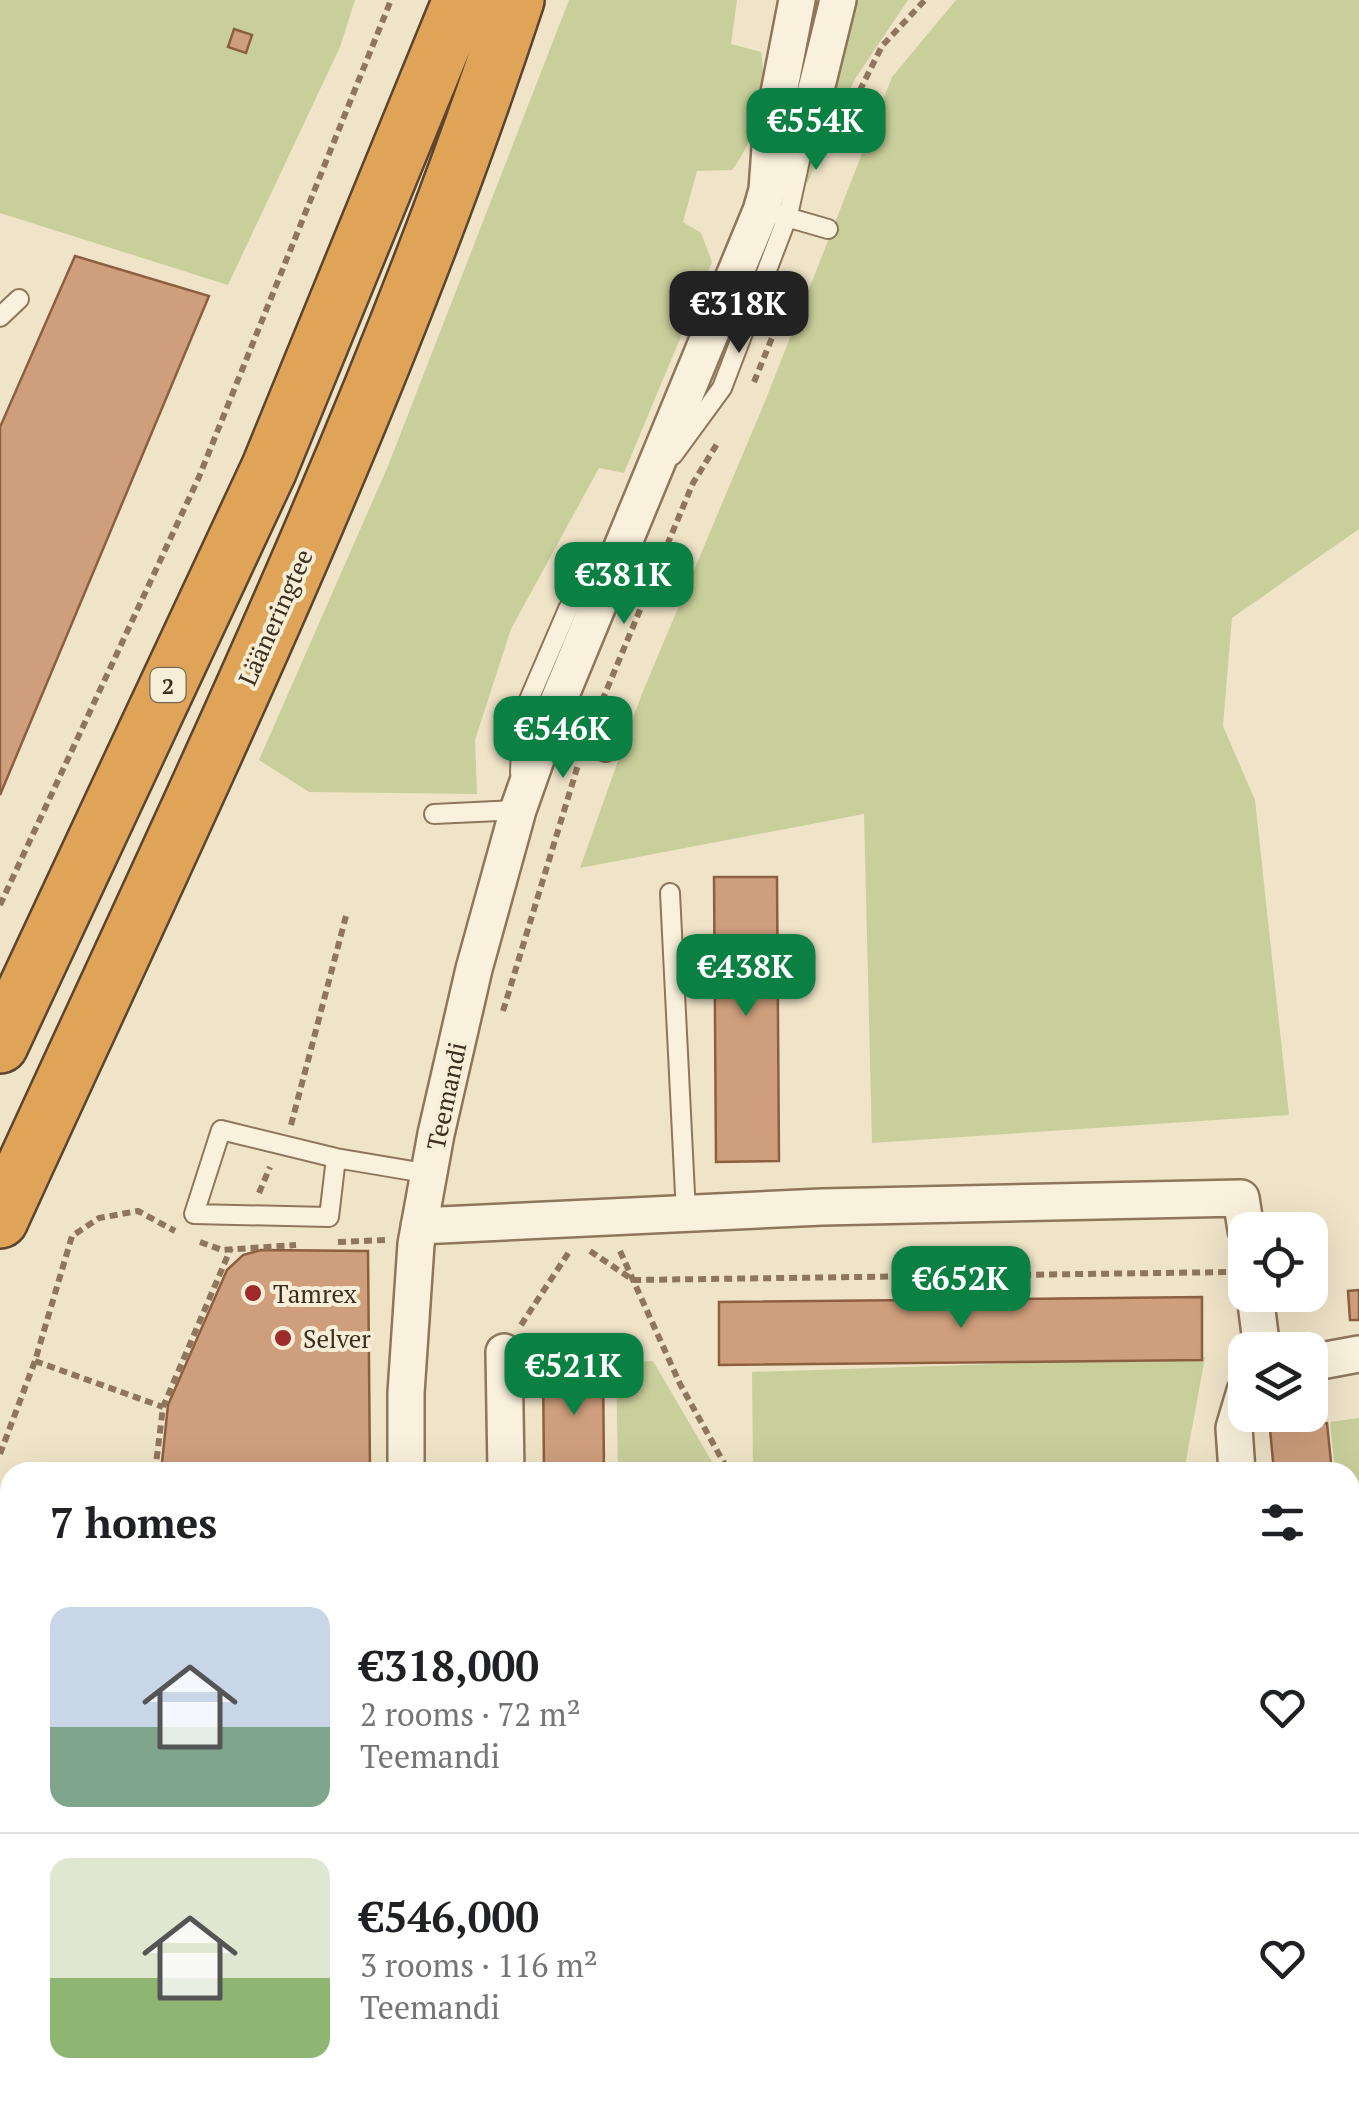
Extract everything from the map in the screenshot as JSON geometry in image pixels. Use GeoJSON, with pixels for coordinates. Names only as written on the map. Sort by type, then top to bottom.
{"type":"FeatureCollection","features":[{"type":"Feature","properties":{"kind":"highway"},"geometry":{"type":"LineString","coordinates":[[330,323],[424,0]]}},
{"type":"Feature","properties":{"kind":"highway","name":"2"},"geometry":{"type":"LineString","coordinates":[[0,1045],[269,469],[461,0]]}},
{"type":"Feature","properties":{"kind":"highway","name":"Lääneringtee"},"geometry":{"type":"LineString","coordinates":[[0,1220],[334,486],[481,106],[516,0]]}},
{"type":"Feature","properties":{"kind":"highway"},"geometry":{"type":"LineString","coordinates":[[481,106],[513,46],[530,0]]}},
{"type":"Feature","properties":{"kind":"street"},"geometry":{"type":"LineString","coordinates":[[772,206],[771,134],[798,0]]}},
{"type":"Feature","properties":{"kind":"street"},"geometry":{"type":"LineString","coordinates":[[643,497],[808,122],[838,0]]}},
{"type":"Feature","properties":{"kind":"street","name":"Teemandi"},"geometry":{"type":"LineString","coordinates":[[406,1462],[406,1393],[417,1235],[474,969],[518,810],[546,731],[643,497]]}},
{"type":"Feature","properties":{"kind":"street"},"geometry":{"type":"LineString","coordinates":[[417,1235],[686,1214],[1242,1198],[1244,1212]]}},
{"type":"Feature","properties":{"kind":"street"},"geometry":{"type":"LineString","coordinates":[[504,1352],[506,1462]]}},
{"type":"Feature","properties":{"kind":"street"},"geometry":{"type":"LineString","coordinates":[[1328,1360],[1359,1354]]}},
{"type":"Feature","properties":{"kind":"street"},"geometry":{"type":"LineString","coordinates":[[1234,1432],[1236,1462]]}},
{"type":"Feature","properties":{"kind":"lane"},"geometry":{"type":"LineString","coordinates":[[772,206],[828,229]]}},
{"type":"Feature","properties":{"kind":"lane"},"geometry":{"type":"LineString","coordinates":[[0,317],[19,300]]}},
{"type":"Feature","properties":{"kind":"lane"},"geometry":{"type":"LineString","coordinates":[[434,814],[518,810],[522,716],[568,609],[643,497]]}},
{"type":"Feature","properties":{"kind":"lane"},"geometry":{"type":"LineString","coordinates":[[546,731],[606,752]]}},
{"type":"Feature","properties":{"kind":"lane"},"geometry":{"type":"LineString","coordinates":[[670,893],[686,1214]]}},
{"type":"Feature","properties":{"kind":"lane"},"geometry":{"type":"LineString","coordinates":[[336,1158],[329,1217],[194,1214],[221,1130],[336,1158],[431,1174]]}},
{"type":"Feature","properties":{"kind":"path"},"geometry":{"type":"LineString","coordinates":[[0,905],[199,477],[392,0]]}},
{"type":"Feature","properties":{"kind":"path"},"geometry":{"type":"LineString","coordinates":[[844,123],[882,46],[925,0]]}},
{"type":"Feature","properties":{"kind":"path"},"geometry":{"type":"LineString","coordinates":[[750,390],[801,263],[809,220]]}},
{"type":"Feature","properties":{"kind":"path"},"geometry":{"type":"LineString","coordinates":[[499,1024],[583,747],[693,483],[721,436]]}},
{"type":"Feature","properties":{"kind":"path"},"geometry":{"type":"LineString","coordinates":[[0,1454],[35,1361],[72,1236],[99,1218],[138,1211],[222,1250],[305,1244]]}},
{"type":"Feature","properties":{"kind":"path"},"geometry":{"type":"LineString","coordinates":[[606,1218],[680,1384],[723,1462]]}},
{"type":"Feature","properties":{"kind":"path"},"geometry":{"type":"LineString","coordinates":[[324,1243],[417,1235]]}},
{"type":"Feature","properties":{"kind":"path"},"geometry":{"type":"LineString","coordinates":[[558,1242],[576,1242],[634,1280],[1228,1272]]}},
{"type":"Feature","properties":{"kind":"path"},"geometry":{"type":"LineString","coordinates":[[504,1352],[576,1242]]}},
{"type":"Feature","properties":{"kind":"path"},"geometry":{"type":"LineString","coordinates":[[35,1361],[163,1406]]}},
{"type":"Feature","properties":{"kind":"green space"},"geometry":{"type":"Polygon","coordinates":[[[0,0],[355,0],[340,47],[228,285],[0,213],[0,0]]]}},
{"type":"Feature","properties":{"kind":"green space"},"geometry":{"type":"Polygon","coordinates":[[[569,0],[737,0],[731,44],[761,52],[763,82],[754,130],[732,170],[697,171],[683,222],[701,233],[712,262],[624,473],[599,468],[511,629],[475,740],[477,794],[309,792],[259,760],[388,466],[569,0]]]}},
{"type":"Feature","properties":{"kind":"green space"},"geometry":{"type":"Polygon","coordinates":[[[852,0],[908,0],[855,79],[807,184],[805,168],[852,0]]]}},
{"type":"Feature","properties":{"kind":"green space"},"geometry":{"type":"Polygon","coordinates":[[[956,0],[1359,0],[1359,529],[1232,618],[1223,726],[1255,800],[1289,1115],[872,1143],[864,814],[580,868],[641,696],[766,399],[892,77],[956,0]]]}},
{"type":"Feature","properties":{"kind":"green space"},"geometry":{"type":"Polygon","coordinates":[[[1205,1357],[1186,1462],[753,1462],[752,1372],[1205,1357]]]}},
{"type":"Feature","properties":{"kind":"green space"},"geometry":{"type":"Polygon","coordinates":[[[653,1361],[712,1462],[618,1462],[616,1363],[653,1361]]]}},
{"type":"Feature","properties":{"kind":"green space"},"geometry":{"type":"Polygon","coordinates":[[[1359,1418],[1359,1462],[1334,1462],[1330,1422],[1359,1418]]]}},
{"type":"Feature","properties":{"kind":"building"},"geometry":{"type":"Polygon","coordinates":[[[234,29],[252,35],[246,53],[228,47],[234,29]]]}},
{"type":"Feature","properties":{"kind":"building"},"geometry":{"type":"Polygon","coordinates":[[[75,256],[209,296],[0,795],[0,427],[75,256]]]}},
{"type":"Feature","properties":{"kind":"building"},"geometry":{"type":"Polygon","coordinates":[[[714,877],[777,877],[779,1161],[716,1162],[714,877]]]}},
{"type":"Feature","properties":{"kind":"building","name":"Selver"},"geometry":{"type":"Polygon","coordinates":[[[261,1250],[368,1251],[370,1462],[162,1462],[168,1405],[227,1270],[243,1255],[261,1250]]]}},
{"type":"Feature","properties":{"kind":"building"},"geometry":{"type":"Polygon","coordinates":[[[1359,1290],[1359,1320],[1350,1320],[1348,1291],[1359,1290]]]}},
{"type":"Feature","properties":{"kind":"building"},"geometry":{"type":"Polygon","coordinates":[[[1202,1297],[1202,1360],[719,1365],[719,1302],[1202,1297]]]}},
{"type":"Feature","properties":{"kind":"building"},"geometry":{"type":"Polygon","coordinates":[[[543,1364],[603,1364],[604,1462],[544,1462],[543,1364]]]}},
{"type":"Feature","properties":{"kind":"building"},"geometry":{"type":"Polygon","coordinates":[[[1270,1432],[1328,1432],[1331,1462],[1273,1462],[1270,1432]]]}},
{"type":"Feature","properties":{"kind":"place","name":"Tamrex"},"geometry":{"type":"Point","coordinates":[253,1293]}},
{"type":"Feature","properties":{"kind":"place","name":"Selver"},"geometry":{"type":"Point","coordinates":[283,1338]}}]}
